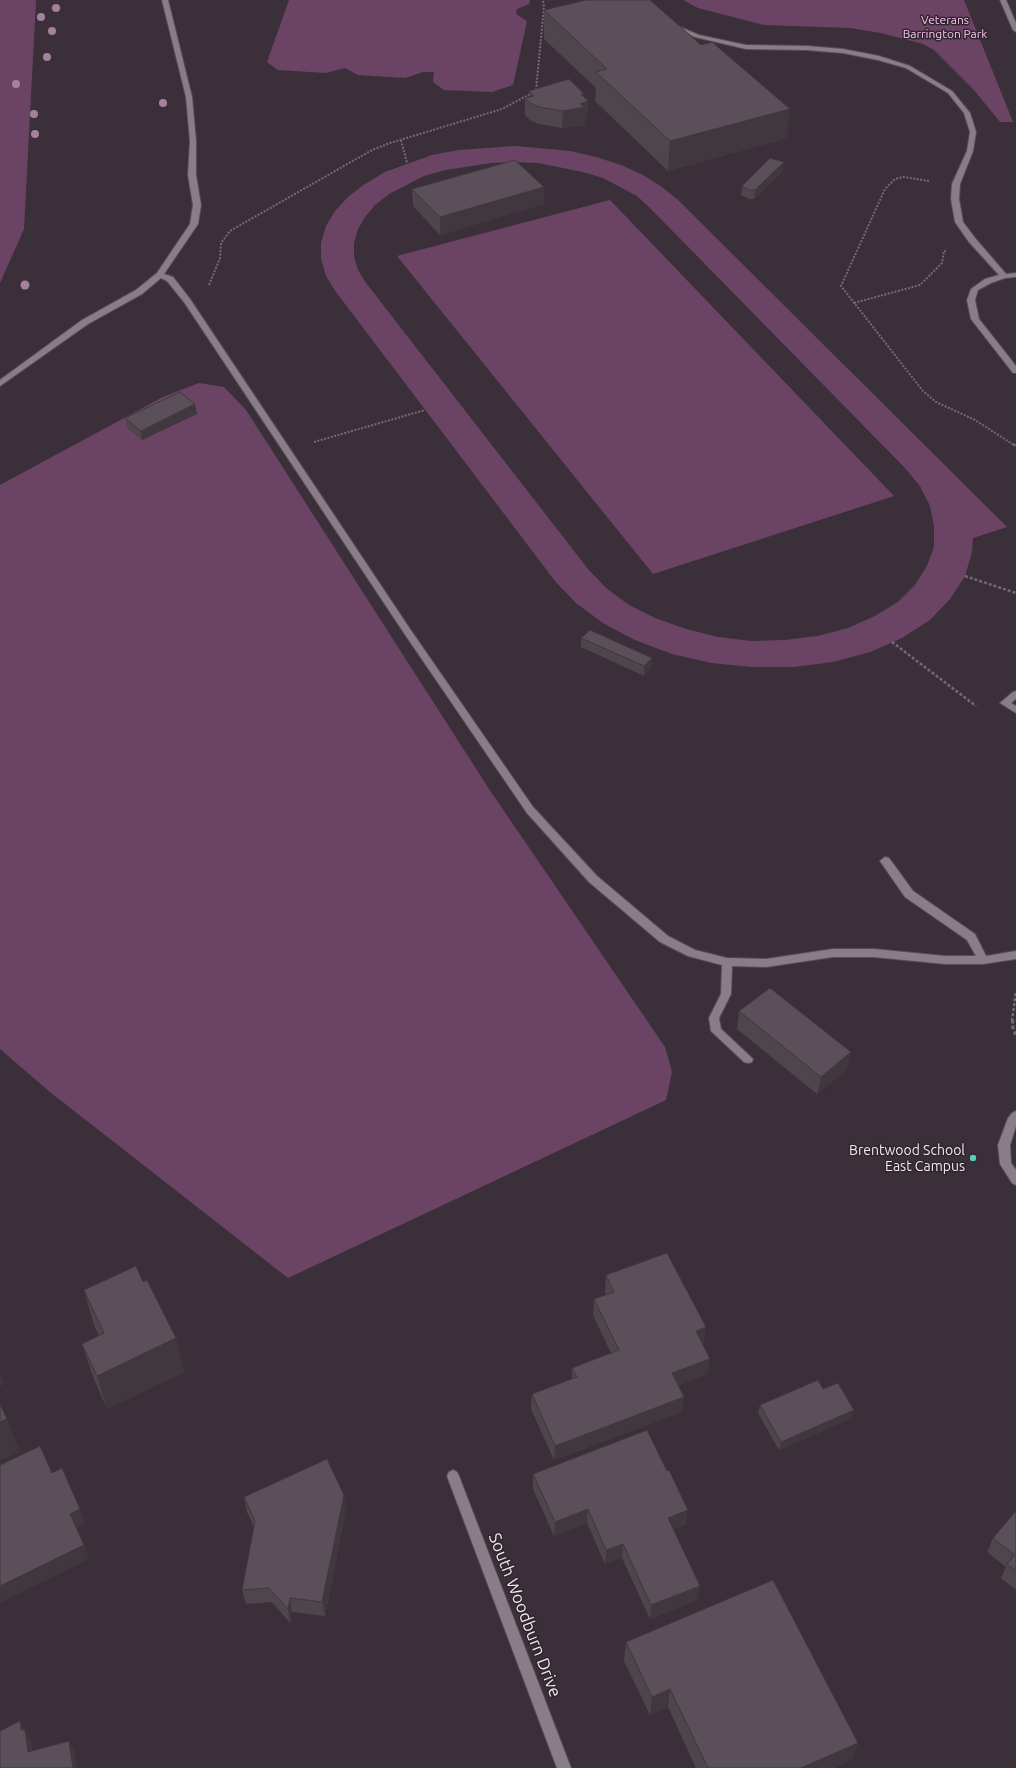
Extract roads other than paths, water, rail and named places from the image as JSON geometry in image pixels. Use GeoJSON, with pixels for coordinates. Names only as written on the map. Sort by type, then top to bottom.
{"type":"FeatureCollection","features":[{"type":"Feature","properties":{"kind":"street"},"geometry":{"type":"LineString","coordinates":[[0,384],[85,322],[139,292],[160,275],[194,224],[197,205],[192,175],[193,141],[189,97],[165,0]]}},
{"type":"Feature","properties":{"kind":"street"},"geometry":{"type":"LineString","coordinates":[[1003,0],[1016,30]]}},
{"type":"Feature","properties":{"kind":"street"},"geometry":{"type":"LineString","coordinates":[[668,24],[697,36],[746,47],[807,48],[843,51],[879,58],[908,67],[950,92],[966,113],[974,132],[970,151],[956,184],[955,199],[960,222],[978,246],[1004,276]]}},
{"type":"Feature","properties":{"kind":"street"},"geometry":{"type":"LineString","coordinates":[[160,275],[170,279],[187,301],[407,630],[530,810],[593,879],[664,939],[692,953],[727,962],[766,963],[833,953],[874,953],[944,960],[983,960],[1016,955]]}},
{"type":"Feature","properties":{"kind":"street"},"geometry":{"type":"LineString","coordinates":[[1016,275],[1004,276],[988,281],[975,289],[970,300],[975,319],[1016,371]]}},
{"type":"Feature","properties":{"kind":"street"},"geometry":{"type":"LineString","coordinates":[[1016,694],[1005,703],[1016,710]]}},
{"type":"Feature","properties":{"kind":"street"},"geometry":{"type":"LineString","coordinates":[[885,861],[909,894],[971,937],[983,960]]}},
{"type":"Feature","properties":{"kind":"street"},"geometry":{"type":"LineString","coordinates":[[727,962],[726,994],[714,1018],[716,1031],[748,1059]]}},
{"type":"Feature","properties":{"kind":"street"},"geometry":{"type":"LineString","coordinates":[[1016,1116],[1012,1121],[1004,1145],[1006,1164],[1016,1180]]}},
{"type":"Feature","properties":{"kind":"street","name":"South Woodburn Drive"},"geometry":{"type":"LineString","coordinates":[[453,1476],[564,1768]]}},
{"type":"Feature","properties":{"kind":"place","name":"Brentwood School East Campus"},"geometry":{"type":"Point","coordinates":[973,1158]}},
{"type":"Feature","properties":{"kind":"park label","name":"Veterans Barrington Park"},"geometry":{"type":"Point","coordinates":[945,27]}}]}
